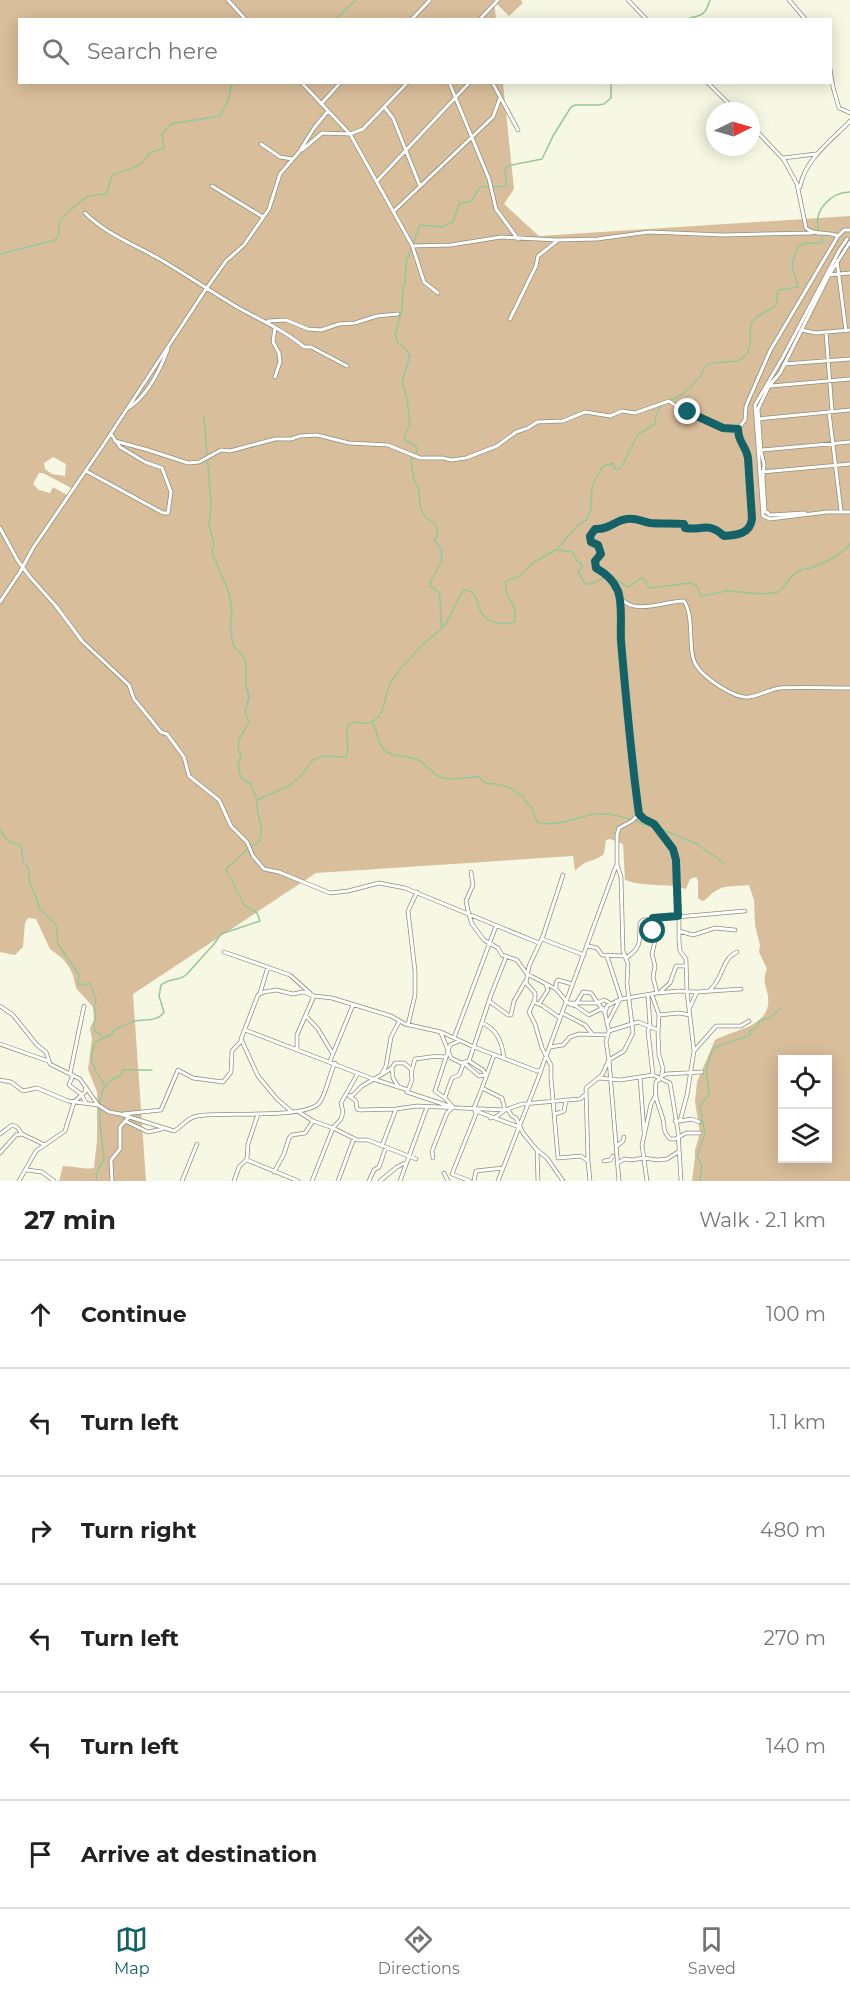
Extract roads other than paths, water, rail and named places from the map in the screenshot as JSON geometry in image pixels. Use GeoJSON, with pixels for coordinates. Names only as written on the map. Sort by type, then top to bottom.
{"type":"FeatureCollection","features":[{"type":"Feature","properties":{"kind":"street"},"geometry":{"type":"LineString","coordinates":[[228,0],[244,18]]}},
{"type":"Feature","properties":{"kind":"street"},"geometry":{"type":"LineString","coordinates":[[413,18],[430,0]]}},
{"type":"Feature","properties":{"kind":"street"},"geometry":{"type":"LineString","coordinates":[[481,18],[498,0]]}},
{"type":"Feature","properties":{"kind":"street"},"geometry":{"type":"LineString","coordinates":[[628,0],[645,18]]}},
{"type":"Feature","properties":{"kind":"street"},"geometry":{"type":"LineString","coordinates":[[789,0],[804,18]]}},
{"type":"Feature","properties":{"kind":"street"},"geometry":{"type":"LineString","coordinates":[[832,78],[839,108],[850,113]]}},
{"type":"Feature","properties":{"kind":"street"},"geometry":{"type":"LineString","coordinates":[[303,84],[350,134],[412,246],[424,282],[438,293]]}},
{"type":"Feature","properties":{"kind":"street"},"geometry":{"type":"LineString","coordinates":[[321,104],[339,84]]}},
{"type":"Feature","properties":{"kind":"street"},"geometry":{"type":"LineString","coordinates":[[0,602],[33,548],[206,289],[226,261],[244,245],[269,209],[277,179],[293,158],[322,133],[360,132],[406,84]]}},
{"type":"Feature","properties":{"kind":"street"},"geometry":{"type":"LineString","coordinates":[[450,84],[489,179],[496,209],[518,239]]}},
{"type":"Feature","properties":{"kind":"street"},"geometry":{"type":"LineString","coordinates":[[377,181],[468,84]]}},
{"type":"Feature","properties":{"kind":"street"},"geometry":{"type":"LineString","coordinates":[[493,84],[518,130]]}},
{"type":"Feature","properties":{"kind":"street"},"geometry":{"type":"LineString","coordinates":[[709,84],[727,102]]}},
{"type":"Feature","properties":{"kind":"street"},"geometry":{"type":"LineString","coordinates":[[394,211],[493,117],[500,98]]}},
{"type":"Feature","properties":{"kind":"street"},"geometry":{"type":"LineString","coordinates":[[385,108],[393,118],[420,186]]}},
{"type":"Feature","properties":{"kind":"street"},"geometry":{"type":"LineString","coordinates":[[299,152],[328,111]]}},
{"type":"Feature","properties":{"kind":"street"},"geometry":{"type":"LineString","coordinates":[[812,233],[804,226],[800,188],[805,170],[817,153],[850,121]]}},
{"type":"Feature","properties":{"kind":"street"},"geometry":{"type":"LineString","coordinates":[[760,135],[783,159],[800,188]]}},
{"type":"Feature","properties":{"kind":"street"},"geometry":{"type":"LineString","coordinates":[[261,144],[280,157],[288,160],[293,158]]}},
{"type":"Feature","properties":{"kind":"street"},"geometry":{"type":"LineString","coordinates":[[783,159],[817,153]]}},
{"type":"Feature","properties":{"kind":"street"},"geometry":{"type":"LineString","coordinates":[[212,186],[263,217]]}},
{"type":"Feature","properties":{"kind":"street"},"geometry":{"type":"LineString","coordinates":[[85,213],[113,235],[163,261],[206,289],[275,327],[305,348],[312,347],[347,366]]}},
{"type":"Feature","properties":{"kind":"street"},"geometry":{"type":"LineString","coordinates":[[680,1121],[694,1051],[687,992],[686,959],[680,951],[676,860],[673,849],[654,824],[639,814],[633,774],[619,598],[616,587],[594,564],[601,554],[598,545],[590,541],[590,536],[595,529],[609,528],[622,519],[638,518],[647,523],[684,524],[688,529],[703,527],[716,529],[724,536],[741,535],[752,524],[748,458],[746,449],[739,442],[738,429],[745,420],[746,406],[786,320],[814,280],[838,236],[842,231],[850,230]]}},
{"type":"Feature","properties":{"kind":"street"},"geometry":{"type":"LineString","coordinates":[[412,246],[451,244],[501,237],[557,240],[597,239],[649,232],[723,235],[832,233],[838,236]]}},
{"type":"Feature","properties":{"kind":"street"},"geometry":{"type":"LineString","coordinates":[[510,319],[536,266],[538,256],[557,240]]}},
{"type":"Feature","properties":{"kind":"street"},"geometry":{"type":"LineString","coordinates":[[849,241],[827,275],[801,330],[754,410],[761,472],[761,506],[764,518],[850,512]]}},
{"type":"Feature","properties":{"kind":"street"},"geometry":{"type":"LineString","coordinates":[[768,386],[780,373],[827,275],[849,241]]}},
{"type":"Feature","properties":{"kind":"street"},"geometry":{"type":"LineString","coordinates":[[801,330],[816,333],[848,331],[837,261]]}},
{"type":"Feature","properties":{"kind":"street"},"geometry":{"type":"LineString","coordinates":[[827,275],[850,273]]}},
{"type":"Feature","properties":{"kind":"street"},"geometry":{"type":"LineString","coordinates":[[266,322],[286,320],[308,329],[321,330],[377,316],[398,314]]}},
{"type":"Feature","properties":{"kind":"street"},"geometry":{"type":"LineString","coordinates":[[274,378],[280,362],[279,353],[273,342],[275,327]]}},
{"type":"Feature","properties":{"kind":"street"},"geometry":{"type":"LineString","coordinates":[[826,332],[832,443],[841,511]]}},
{"type":"Feature","properties":{"kind":"street"},"geometry":{"type":"LineString","coordinates":[[784,364],[850,359]]}},
{"type":"Feature","properties":{"kind":"street"},"geometry":{"type":"LineString","coordinates":[[768,386],[850,379]]}},
{"type":"Feature","properties":{"kind":"street"},"geometry":{"type":"LineString","coordinates":[[761,472],[764,464],[758,407],[764,392]]}},
{"type":"Feature","properties":{"kind":"street"},"geometry":{"type":"LineString","coordinates":[[115,441],[189,463],[199,462],[221,450],[228,452],[275,439],[317,435],[349,443],[387,445],[423,458],[451,460],[466,458],[496,446],[516,432],[537,422],[563,421],[585,412],[610,416],[622,411],[635,413],[669,401],[682,410],[703,417],[723,428],[738,429]]}},
{"type":"Feature","properties":{"kind":"street"},"geometry":{"type":"LineString","coordinates":[[758,419],[850,410]]}},
{"type":"Feature","properties":{"kind":"street"},"geometry":{"type":"LineString","coordinates":[[86,471],[163,513],[168,513],[171,492],[162,468],[118,446],[111,434]]}},
{"type":"Feature","properties":{"kind":"street"},"geometry":{"type":"LineString","coordinates":[[761,450],[850,442]]}},
{"type":"Feature","properties":{"kind":"street"},"geometry":{"type":"LineString","coordinates":[[761,472],[850,464]]}},
{"type":"Feature","properties":{"kind":"street"},"geometry":{"type":"LineString","coordinates":[[0,528],[18,561],[82,641],[129,685],[134,699],[161,732],[167,734],[184,757],[189,776],[219,800],[231,826],[247,842],[253,856],[264,869],[279,872],[330,893],[379,883],[417,892],[538,943]]}},
{"type":"Feature","properties":{"kind":"street"},"geometry":{"type":"LineString","coordinates":[[619,598],[633,606],[657,606],[684,601],[689,612],[692,652],[696,666],[710,680],[734,695],[751,697],[778,688],[850,688]]}},
{"type":"Feature","properties":{"kind":"street"},"geometry":{"type":"LineString","coordinates":[[498,1181],[547,1056],[565,1001],[588,946],[617,865],[618,830],[622,825],[637,818],[639,814]]}},
{"type":"Feature","properties":{"kind":"street"},"geometry":{"type":"LineString","coordinates":[[590,1181],[586,1087],[605,1071],[609,1060],[626,1049],[633,1034],[621,877],[617,865]]}},
{"type":"Feature","properties":{"kind":"street"},"geometry":{"type":"LineString","coordinates":[[471,872],[473,885],[466,901],[475,928],[489,944],[498,948],[500,954],[518,960],[524,966],[527,974],[556,989],[565,1001],[589,1015],[620,999],[658,993],[741,989]]}},
{"type":"Feature","properties":{"kind":"street"},"geometry":{"type":"LineString","coordinates":[[489,1001],[511,1015],[514,1001],[526,981],[538,943],[542,939],[563,875]]}},
{"type":"Feature","properties":{"kind":"street"},"geometry":{"type":"LineString","coordinates":[[409,1026],[415,995],[415,971],[408,911],[417,892]]}},
{"type":"Feature","properties":{"kind":"street"},"geometry":{"type":"LineString","coordinates":[[588,946],[597,948],[602,955],[626,957],[637,950],[641,921],[653,918],[745,911]]}},
{"type":"Feature","properties":{"kind":"street"},"geometry":{"type":"LineString","coordinates":[[653,918],[655,939],[652,952],[655,966],[653,977],[658,993]]}},
{"type":"Feature","properties":{"kind":"street"},"geometry":{"type":"LineString","coordinates":[[454,1038],[495,926]]}},
{"type":"Feature","properties":{"kind":"street"},"geometry":{"type":"LineString","coordinates":[[679,931],[693,935],[715,928],[735,930]]}},
{"type":"Feature","properties":{"kind":"street"},"geometry":{"type":"LineString","coordinates":[[542,939],[584,955]]}},
{"type":"Feature","properties":{"kind":"street"},"geometry":{"type":"LineString","coordinates":[[224,952],[290,975],[313,995]]}},
{"type":"Feature","properties":{"kind":"street"},"geometry":{"type":"LineString","coordinates":[[708,992],[716,984],[728,957],[737,952]]}},
{"type":"Feature","properties":{"kind":"street"},"geometry":{"type":"LineString","coordinates":[[607,956],[620,999],[607,1024]]}},
{"type":"Feature","properties":{"kind":"street"},"geometry":{"type":"LineString","coordinates":[[445,1098],[452,1078],[459,1075],[464,1063],[469,1061],[506,957]]}},
{"type":"Feature","properties":{"kind":"street"},"geometry":{"type":"LineString","coordinates":[[658,993],[670,983],[676,966],[686,966]]}},
{"type":"Feature","properties":{"kind":"street"},"geometry":{"type":"LineString","coordinates":[[120,1114],[161,1110],[178,1070],[193,1078],[223,1082],[231,1072],[232,1051],[242,1040],[268,967]]}},
{"type":"Feature","properties":{"kind":"street"},"geometry":{"type":"LineString","coordinates":[[556,989],[558,980],[572,984]]}},
{"type":"Feature","properties":{"kind":"street"},"geometry":{"type":"LineString","coordinates":[[526,981],[534,991],[535,997],[529,1014],[552,1068],[558,1158],[581,1156],[588,1161]]}},
{"type":"Feature","properties":{"kind":"street"},"geometry":{"type":"LineString","coordinates":[[539,1004],[548,990],[545,983]]}},
{"type":"Feature","properties":{"kind":"street"},"geometry":{"type":"LineString","coordinates":[[260,993],[276,990],[292,994],[303,992],[332,998],[390,1015],[409,1026],[441,1032],[494,1055],[537,1071],[541,1070]]}},
{"type":"Feature","properties":{"kind":"street"},"geometry":{"type":"LineString","coordinates":[[578,1002],[585,991],[594,995],[605,1013]]}},
{"type":"Feature","properties":{"kind":"street"},"geometry":{"type":"LineString","coordinates":[[689,1009],[697,992]]}},
{"type":"Feature","properties":{"kind":"street"},"geometry":{"type":"LineString","coordinates":[[297,1050],[297,1035],[313,995]]}},
{"type":"Feature","properties":{"kind":"street"},"geometry":{"type":"LineString","coordinates":[[650,995],[659,1015],[659,1055],[663,1068],[661,1078]]}},
{"type":"Feature","properties":{"kind":"street"},"geometry":{"type":"LineString","coordinates":[[650,995],[648,1031],[653,1075]]}},
{"type":"Feature","properties":{"kind":"street"},"geometry":{"type":"LineString","coordinates":[[570,1004],[604,1000],[611,1003]]}},
{"type":"Feature","properties":{"kind":"street"},"geometry":{"type":"LineString","coordinates":[[533,1002],[560,1018]]}},
{"type":"Feature","properties":{"kind":"street"},"geometry":{"type":"LineString","coordinates":[[330,1062],[353,1005]]}},
{"type":"Feature","properties":{"kind":"street"},"geometry":{"type":"LineString","coordinates":[[0,1006],[13,1015],[37,1045],[46,1052],[48,1061]]}},
{"type":"Feature","properties":{"kind":"street"},"geometry":{"type":"LineString","coordinates":[[84,1006],[69,1085],[82,1095],[86,1103]]}},
{"type":"Feature","properties":{"kind":"street"},"geometry":{"type":"LineString","coordinates":[[607,1006],[605,1013],[609,1031]]}},
{"type":"Feature","properties":{"kind":"street"},"geometry":{"type":"LineString","coordinates":[[562,1013],[585,1025],[593,1036]]}},
{"type":"Feature","properties":{"kind":"street"},"geometry":{"type":"LineString","coordinates":[[659,1015],[679,1013],[690,1015]]}},
{"type":"Feature","properties":{"kind":"street"},"geometry":{"type":"LineString","coordinates":[[306,1016],[318,1029],[333,1054]]}},
{"type":"Feature","properties":{"kind":"street"},"geometry":{"type":"LineString","coordinates":[[694,1051],[716,1026],[741,1026],[749,1021]]}},
{"type":"Feature","properties":{"kind":"street"},"geometry":{"type":"LineString","coordinates":[[383,1074],[392,1037],[399,1022]]}},
{"type":"Feature","properties":{"kind":"street"},"geometry":{"type":"LineString","coordinates":[[620,1181],[607,1035],[609,1031],[632,1022],[650,1025],[658,1030]]}},
{"type":"Feature","properties":{"kind":"street"},"geometry":{"type":"LineString","coordinates":[[482,1023],[492,1028],[496,1034],[501,1043],[504,1058]]}},
{"type":"Feature","properties":{"kind":"street"},"geometry":{"type":"LineString","coordinates":[[245,1030],[453,1107]]}},
{"type":"Feature","properties":{"kind":"street"},"geometry":{"type":"LineString","coordinates":[[441,1032],[447,1052],[455,1061],[464,1063],[479,1076],[486,1075]]}},
{"type":"Feature","properties":{"kind":"street"},"geometry":{"type":"LineString","coordinates":[[550,1047],[563,1045],[569,1038],[579,1034],[607,1035]]}},
{"type":"Feature","properties":{"kind":"street"},"geometry":{"type":"LineString","coordinates":[[242,1040],[258,1076],[277,1099],[292,1112]]}},
{"type":"Feature","properties":{"kind":"street"},"geometry":{"type":"LineString","coordinates":[[453,1107],[435,1091],[451,1043],[459,1041]]}},
{"type":"Feature","properties":{"kind":"street"},"geometry":{"type":"LineString","coordinates":[[0,1044],[48,1061],[71,1075],[86,1085],[98,1105]]}},
{"type":"Feature","properties":{"kind":"street"},"geometry":{"type":"LineString","coordinates":[[408,1091],[415,1059],[424,1059],[432,1055],[445,1057]]}},
{"type":"Feature","properties":{"kind":"street"},"geometry":{"type":"LineString","coordinates":[[494,1055],[474,1108],[476,1114],[452,1174],[472,1181],[476,1171],[503,1168]]}},
{"type":"Feature","properties":{"kind":"street"},"geometry":{"type":"LineString","coordinates":[[469,1061],[483,1070],[486,1075]]}},
{"type":"Feature","properties":{"kind":"street"},"geometry":{"type":"LineString","coordinates":[[345,1098],[392,1068],[396,1063],[400,1062],[411,1071]]}},
{"type":"Feature","properties":{"kind":"street"},"geometry":{"type":"LineString","coordinates":[[0,1080],[11,1082],[23,1090],[37,1088],[74,1102],[98,1105],[109,1112],[176,1131],[189,1118],[206,1114],[258,1114],[299,1112],[309,1109],[319,1104],[335,1063]]}},
{"type":"Feature","properties":{"kind":"street"},"geometry":{"type":"LineString","coordinates":[[392,1068],[393,1078],[398,1086]]}},
{"type":"Feature","properties":{"kind":"street"},"geometry":{"type":"LineString","coordinates":[[312,1181],[333,1128],[341,1119],[343,1112],[340,1104],[358,1072]]}},
{"type":"Feature","properties":{"kind":"street"},"geometry":{"type":"LineString","coordinates":[[700,1133],[682,1134],[678,1138],[670,1139],[664,1132],[663,1116],[656,1105],[656,1082],[666,1074],[702,1072]]}},
{"type":"Feature","properties":{"kind":"street"},"geometry":{"type":"LineString","coordinates":[[383,1074],[393,1078]]}},
{"type":"Feature","properties":{"kind":"street"},"geometry":{"type":"LineString","coordinates":[[599,1078],[620,1080],[653,1075],[670,1083],[674,1101],[681,1181]]}},
{"type":"Feature","properties":{"kind":"street"},"geometry":{"type":"LineString","coordinates":[[640,1077],[644,1131],[643,1158],[647,1181]]}},
{"type":"Feature","properties":{"kind":"street"},"geometry":{"type":"LineString","coordinates":[[19,1181],[36,1151],[65,1131],[74,1102],[85,1092],[86,1085]]}},
{"type":"Feature","properties":{"kind":"street"},"geometry":{"type":"LineString","coordinates":[[483,1088],[502,1098],[506,1110],[536,1149],[547,1158],[562,1181]]}},
{"type":"Feature","properties":{"kind":"street"},"geometry":{"type":"LineString","coordinates":[[490,1118],[496,1118],[514,1106],[580,1099],[585,1095]]}},
{"type":"Feature","properties":{"kind":"street"},"geometry":{"type":"LineString","coordinates":[[644,1131],[647,1127],[651,1104],[656,1095]]}},
{"type":"Feature","properties":{"kind":"street"},"geometry":{"type":"LineString","coordinates":[[350,1096],[356,1101],[357,1109],[360,1110],[417,1106],[506,1110]]}},
{"type":"Feature","properties":{"kind":"street"},"geometry":{"type":"LineString","coordinates":[[555,1114],[564,1111],[566,1100]]}},
{"type":"Feature","properties":{"kind":"street"},"geometry":{"type":"LineString","coordinates":[[400,1181],[427,1107]]}},
{"type":"Feature","properties":{"kind":"street"},"geometry":{"type":"LineString","coordinates":[[433,1158],[432,1151],[447,1113],[453,1107]]}},
{"type":"Feature","properties":{"kind":"street"},"geometry":{"type":"LineString","coordinates":[[474,1108],[477,1113],[520,1126]]}},
{"type":"Feature","properties":{"kind":"street"},"geometry":{"type":"LineString","coordinates":[[369,1181],[374,1170],[379,1167],[396,1109]]}},
{"type":"Feature","properties":{"kind":"street"},"geometry":{"type":"LineString","coordinates":[[299,1112],[313,1121],[354,1138],[416,1159]]}},
{"type":"Feature","properties":{"kind":"street"},"geometry":{"type":"LineString","coordinates":[[234,1181],[239,1167],[246,1160],[248,1144],[258,1114]]}},
{"type":"Feature","properties":{"kind":"street"},"geometry":{"type":"LineString","coordinates":[[112,1181],[110,1162],[120,1149],[119,1130],[129,1117]]}},
{"type":"Feature","properties":{"kind":"street"},"geometry":{"type":"LineString","coordinates":[[675,1121],[692,1119],[699,1122]]}},
{"type":"Feature","properties":{"kind":"street"},"geometry":{"type":"LineString","coordinates":[[125,1121],[148,1132],[165,1128]]}},
{"type":"Feature","properties":{"kind":"street"},"geometry":{"type":"LineString","coordinates":[[274,1172],[284,1154],[289,1138],[292,1135],[305,1133],[313,1121]]}},
{"type":"Feature","properties":{"kind":"street"},"geometry":{"type":"LineString","coordinates":[[0,1134],[12,1125],[17,1127],[22,1134],[45,1145]]}},
{"type":"Feature","properties":{"kind":"street"},"geometry":{"type":"LineString","coordinates":[[0,1153],[16,1135],[22,1134]]}},
{"type":"Feature","properties":{"kind":"street"},"geometry":{"type":"LineString","coordinates":[[617,1146],[624,1137]]}},
{"type":"Feature","properties":{"kind":"street"},"geometry":{"type":"LineString","coordinates":[[338,1181],[354,1138]]}},
{"type":"Feature","properties":{"kind":"street"},"geometry":{"type":"LineString","coordinates":[[182,1181],[197,1144]]}},
{"type":"Feature","properties":{"kind":"street"},"geometry":{"type":"LineString","coordinates":[[536,1149],[538,1181]]}},
{"type":"Feature","properties":{"kind":"street"},"geometry":{"type":"LineString","coordinates":[[618,1163],[624,1159],[667,1159],[678,1152]]}},
{"type":"Feature","properties":{"kind":"street"},"geometry":{"type":"LineString","coordinates":[[604,1161],[610,1160],[613,1156]]}},
{"type":"Feature","properties":{"kind":"street"},"geometry":{"type":"LineString","coordinates":[[246,1160],[298,1181]]}},
{"type":"Feature","properties":{"kind":"street"},"geometry":{"type":"LineString","coordinates":[[380,1181],[407,1162]]}},
{"type":"Feature","properties":{"kind":"street"},"geometry":{"type":"LineString","coordinates":[[27,1170],[42,1172],[54,1181]]}},
{"type":"Feature","properties":{"kind":"street"},"geometry":{"type":"LineString","coordinates":[[444,1173],[448,1181]]}},
{"type":"Feature","properties":{"kind":"waterway"},"geometry":{"type":"LineString","coordinates":[[336,18],[356,0]]}},
{"type":"Feature","properties":{"kind":"waterway"},"geometry":{"type":"LineString","coordinates":[[691,18],[703,13],[710,0]]}},
{"type":"Feature","properties":{"kind":"waterway"},"geometry":{"type":"LineString","coordinates":[[0,254],[55,240],[58,236],[60,221],[77,204],[89,196],[107,193],[112,175],[134,168],[149,153],[164,148],[162,134],[171,124],[220,116],[228,101],[232,84]]}},
{"type":"Feature","properties":{"kind":"waterway"},"geometry":{"type":"LineString","coordinates":[[442,627],[440,595],[431,587],[430,582],[442,561],[441,549],[434,540],[438,535],[436,525],[424,515],[420,506],[419,490],[414,479],[411,460],[417,451],[416,446],[404,438],[410,424],[402,382],[410,356],[398,343],[395,334],[402,309],[406,263],[420,225],[442,227],[453,222],[459,204],[471,201],[480,188],[506,186],[507,166],[542,159],[571,107],[604,104],[611,98],[611,84]]}},
{"type":"Feature","properties":{"kind":"waterway"},"geometry":{"type":"LineString","coordinates":[[819,231],[818,216],[825,204],[836,195],[850,192]]}},
{"type":"Feature","properties":{"kind":"waterway"},"geometry":{"type":"LineString","coordinates":[[669,401],[691,387],[706,365],[739,360],[747,354],[754,319],[776,306],[778,290],[798,287],[792,266],[798,247],[806,243],[822,243],[822,235]]}},
{"type":"Feature","properties":{"kind":"waterway"},"geometry":{"type":"LineString","coordinates":[[96,1181],[98,1169],[104,1160],[100,1102],[105,1086],[92,1061],[95,1042],[112,1034],[115,1029],[135,1021],[155,1019],[161,1015],[164,1012],[159,996],[161,985],[186,975],[221,934],[260,921],[257,913],[244,905],[226,869],[252,845],[258,843],[261,826],[257,800],[287,787],[299,778],[313,760],[323,756],[346,757],[347,726],[355,722],[369,723],[377,718],[392,680],[419,648],[443,627],[464,590],[472,593],[483,615],[489,620],[502,624],[514,622],[515,611],[506,591],[506,581],[518,577],[534,562],[556,550],[579,524],[586,520],[591,509],[592,486],[602,467],[613,463],[615,469],[621,468],[638,434],[654,425],[662,404]]}},
{"type":"Feature","properties":{"kind":"waterway"},"geometry":{"type":"LineString","coordinates":[[204,417],[211,503],[209,524],[214,545],[212,552],[229,593],[233,645],[245,659],[246,664],[246,684],[249,697],[245,712],[249,722],[238,743],[241,755],[238,765],[241,778],[251,784],[257,800]]}},
{"type":"Feature","properties":{"kind":"waterway"},"geometry":{"type":"LineString","coordinates":[[805,569],[830,559],[850,544]]}},
{"type":"Feature","properties":{"kind":"waterway"},"geometry":{"type":"LineString","coordinates":[[557,550],[572,552],[582,564],[578,572],[585,584],[610,577],[629,587],[644,578],[649,588],[690,583],[696,585],[701,596],[727,591],[764,594],[779,592],[794,574],[801,570]]}},
{"type":"Feature","properties":{"kind":"waterway"},"geometry":{"type":"LineString","coordinates":[[372,722],[385,751],[393,755],[416,759],[442,778],[478,776],[485,783],[510,788],[523,796],[532,808],[537,822],[552,824],[589,815],[604,814],[619,816],[656,828]]}},
{"type":"Feature","properties":{"kind":"waterway"},"geometry":{"type":"LineString","coordinates":[[661,829],[697,844],[725,864]]}},
{"type":"Feature","properties":{"kind":"waterway"},"geometry":{"type":"LineString","coordinates":[[0,830],[9,842],[21,845],[23,862],[28,867],[30,884],[39,908],[56,925],[58,944],[79,975],[78,984],[90,983],[96,1000],[95,1031],[102,1035]]}},
{"type":"Feature","properties":{"kind":"waterway"},"geometry":{"type":"LineString","coordinates":[[700,1181],[702,1166],[697,1156],[705,1134],[700,1106],[709,1094],[706,1070],[712,1051],[714,1048],[750,1035],[750,1031],[757,1027],[759,1021],[769,1018],[781,1008]]}},
{"type":"Feature","properties":{"kind":"waterway"},"geometry":{"type":"LineString","coordinates":[[106,1086],[112,1079],[120,1076],[123,1070],[152,1070]]}}]}
